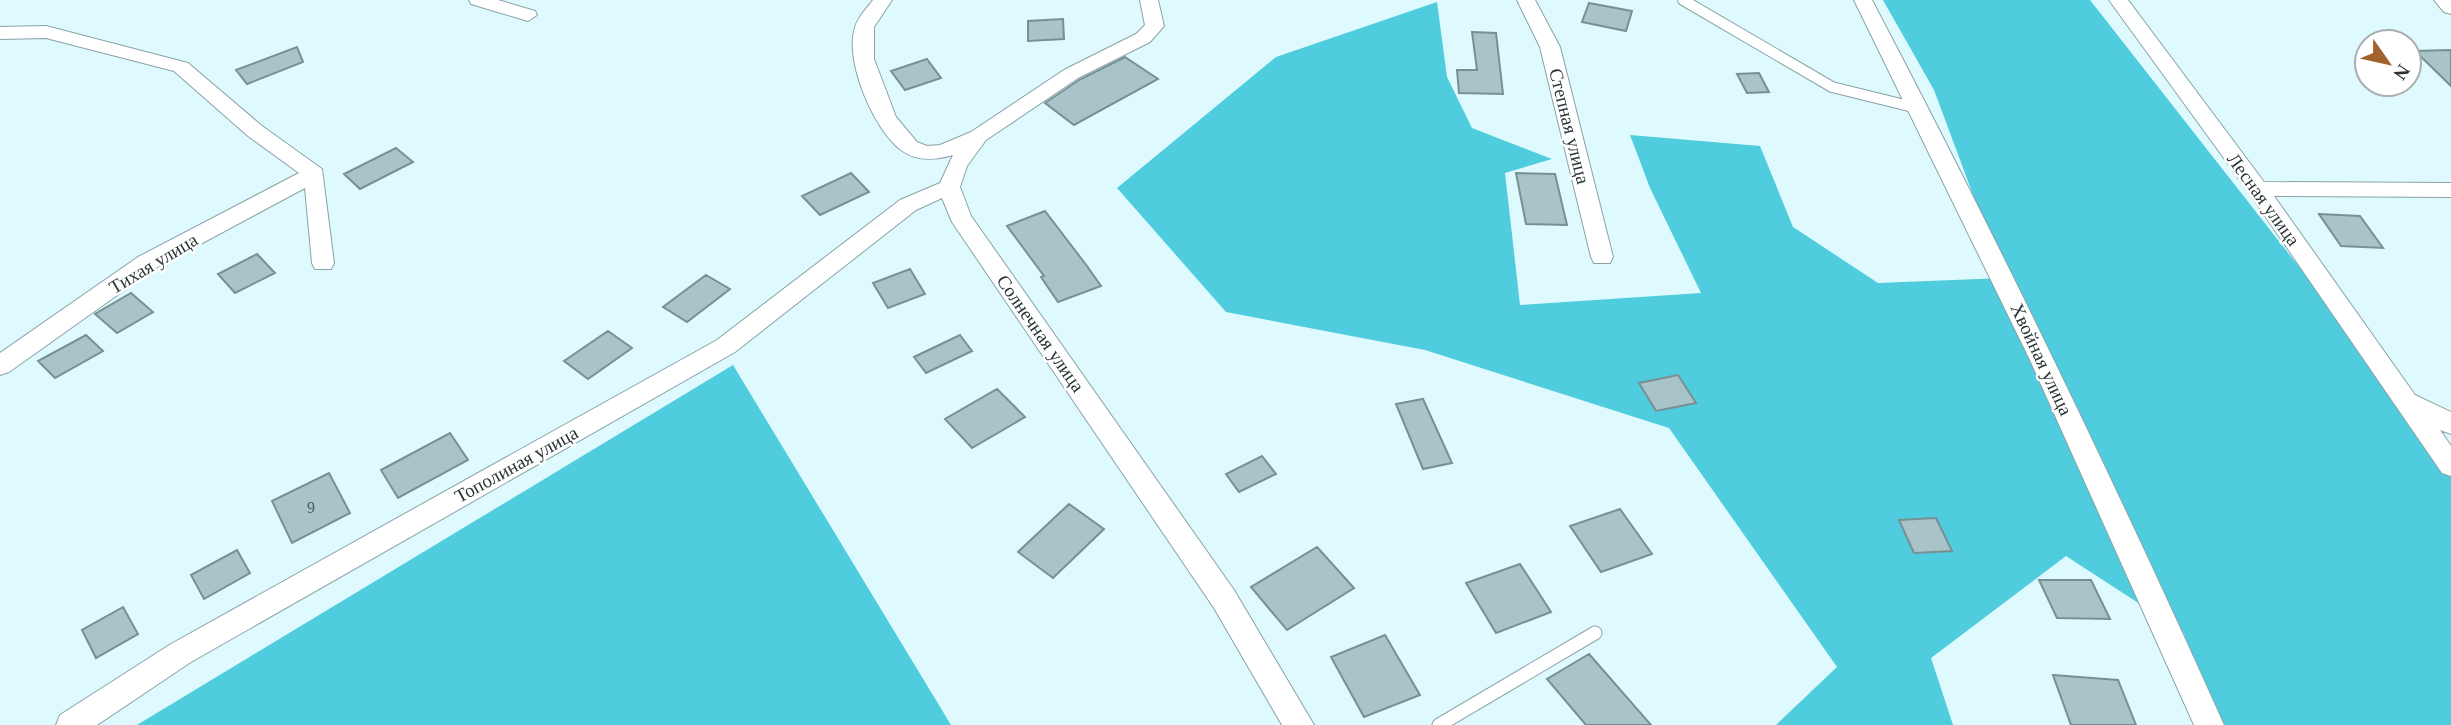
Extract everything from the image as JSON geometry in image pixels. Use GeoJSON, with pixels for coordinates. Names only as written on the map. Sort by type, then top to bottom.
{"type":"FeatureCollection","features":[{"type":"Feature","properties":{"kind":"street"},"geometry":{"type":"LineString","coordinates":[[478,0],[528,15]]}},
{"type":"Feature","properties":{"kind":"street"},"geometry":{"type":"LineString","coordinates":[[883,0],[864,26],[864,61],[886,120],[902,141],[923,153],[950,149],[979,135],[1071,74],[1143,38],[1155,26],[1149,0]]}},
{"type":"Feature","properties":{"kind":"street","name":"Степная улица"},"geometry":{"type":"LineString","coordinates":[[1526,0],[1550,47],[1602,257]]}},
{"type":"Feature","properties":{"kind":"street","name":"Хвойная улица"},"geometry":{"type":"LineString","coordinates":[[1863,0],[1922,109],[2049,371],[2209,725]]}},
{"type":"Feature","properties":{"kind":"street","name":"Лесная улица"},"geometry":{"type":"LineString","coordinates":[[2118,0],[2258,189],[2451,466]]}},
{"type":"Feature","properties":{"kind":"street"},"geometry":{"type":"LineString","coordinates":[[2443,0],[2451,8]]}},
{"type":"Feature","properties":{"kind":"street"},"geometry":{"type":"LineString","coordinates":[[0,33],[46,32],[181,67],[255,131],[314,174],[323,263]]}},
{"type":"Feature","properties":{"kind":"street"},"geometry":{"type":"LineString","coordinates":[[949,187],[957,166],[979,135]]}},
{"type":"Feature","properties":{"kind":"street","name":"Тихая улица"},"geometry":{"type":"LineString","coordinates":[[0,366],[146,263],[314,174]]}},
{"type":"Feature","properties":{"kind":"street","name":"Тополиная улица"},"geometry":{"type":"LineString","coordinates":[[71,725],[181,653],[726,346],[908,205],[949,187]]}},
{"type":"Feature","properties":{"kind":"street","name":"Солнечная улица"},"geometry":{"type":"LineString","coordinates":[[949,187],[960,218],[1224,598],[1299,725]]}},
{"type":"Feature","properties":{"kind":"street"},"geometry":{"type":"LineString","coordinates":[[2258,189],[2451,190]]}},
{"type":"Feature","properties":{"kind":"street","name":"Лесная улица"},"geometry":{"type":"LineString","coordinates":[[2407,401],[2451,424]]}},
{"type":"Feature","properties":{"kind":"lane"},"geometry":{"type":"LineString","coordinates":[[1683,0],[1832,88],[1922,109]]}},
{"type":"Feature","properties":{"kind":"lane"},"geometry":{"type":"LineString","coordinates":[[1438,725],[1595,632]]}},
{"type":"Feature","properties":{"kind":"shaded area"},"geometry":{"type":"Polygon","coordinates":[[[1883,0],[2090,0],[2430,434],[2451,470],[2451,725],[2222,725],[2183,632],[2066,556],[1931,658],[1953,725],[1776,725],[1837,667],[1669,428],[1425,350],[1226,312],[1117,188],[1276,57],[1437,2],[1447,77],[1472,128],[1552,159],[1505,173],[1520,305],[1701,293],[1650,188],[1630,135],[1760,146],[1793,227],[1878,283],[2004,278],[1934,90],[1883,0]]]}},
{"type":"Feature","properties":{"kind":"shaded area"},"geometry":{"type":"Polygon","coordinates":[[[733,365],[951,725],[137,725],[733,365]]]}},
{"type":"Feature","properties":{"kind":"building"},"geometry":{"type":"Polygon","coordinates":[[[1589,3],[1632,11],[1626,31],[1582,22],[1589,3]]]}},
{"type":"Feature","properties":{"kind":"building"},"geometry":{"type":"Polygon","coordinates":[[[1063,19],[1064,39],[1028,41],[1028,21],[1063,19]]]}},
{"type":"Feature","properties":{"kind":"building"},"geometry":{"type":"Polygon","coordinates":[[[1472,32],[1496,33],[1503,94],[1459,93],[1457,70],[1477,70],[1472,32]]]}},
{"type":"Feature","properties":{"kind":"building"},"geometry":{"type":"Polygon","coordinates":[[[297,47],[303,62],[247,84],[236,70],[297,47]]]}},
{"type":"Feature","properties":{"kind":"building"},"geometry":{"type":"Polygon","coordinates":[[[2451,50],[2451,86],[2423,59],[2423,51],[2451,50]]]}},
{"type":"Feature","properties":{"kind":"building"},"geometry":{"type":"Polygon","coordinates":[[[1125,57],[1158,79],[1074,125],[1045,103],[1079,80],[1125,57]]]}},
{"type":"Feature","properties":{"kind":"building"},"geometry":{"type":"Polygon","coordinates":[[[927,59],[941,78],[905,90],[891,71],[927,59]]]}},
{"type":"Feature","properties":{"kind":"building"},"geometry":{"type":"Polygon","coordinates":[[[1759,73],[1769,92],[1747,93],[1737,74],[1759,73]]]}},
{"type":"Feature","properties":{"kind":"building"},"geometry":{"type":"Polygon","coordinates":[[[396,148],[413,162],[360,189],[344,174],[396,148]]]}},
{"type":"Feature","properties":{"kind":"building"},"geometry":{"type":"Polygon","coordinates":[[[851,173],[869,192],[820,215],[802,196],[851,173]]]}},
{"type":"Feature","properties":{"kind":"building"},"geometry":{"type":"Polygon","coordinates":[[[1516,173],[1555,174],[1567,225],[1526,224],[1516,173]]]}},
{"type":"Feature","properties":{"kind":"building"},"geometry":{"type":"Polygon","coordinates":[[[1045,211],[1101,286],[1058,302],[1041,277],[1044,276],[1007,226],[1045,211]]]}},
{"type":"Feature","properties":{"kind":"building"},"geometry":{"type":"Polygon","coordinates":[[[2319,214],[2360,216],[2383,248],[2341,246],[2319,214]]]}},
{"type":"Feature","properties":{"kind":"building"},"geometry":{"type":"Polygon","coordinates":[[[257,254],[275,273],[235,293],[218,274],[257,254]]]}},
{"type":"Feature","properties":{"kind":"building"},"geometry":{"type":"Polygon","coordinates":[[[910,269],[925,294],[888,308],[873,283],[910,269]]]}},
{"type":"Feature","properties":{"kind":"building"},"geometry":{"type":"Polygon","coordinates":[[[706,275],[730,289],[687,322],[663,307],[706,275]]]}},
{"type":"Feature","properties":{"kind":"building"},"geometry":{"type":"Polygon","coordinates":[[[131,293],[153,312],[117,333],[95,314],[131,293]]]}},
{"type":"Feature","properties":{"kind":"building"},"geometry":{"type":"Polygon","coordinates":[[[608,331],[632,348],[588,379],[564,361],[608,331]]]}},
{"type":"Feature","properties":{"kind":"building"},"geometry":{"type":"Polygon","coordinates":[[[86,335],[103,351],[55,378],[38,361],[86,335]]]}},
{"type":"Feature","properties":{"kind":"building"},"geometry":{"type":"Polygon","coordinates":[[[960,335],[972,351],[926,373],[914,357],[960,335]]]}},
{"type":"Feature","properties":{"kind":"building"},"geometry":{"type":"Polygon","coordinates":[[[1678,375],[1696,403],[1656,411],[1639,383],[1678,375]]]}},
{"type":"Feature","properties":{"kind":"building"},"geometry":{"type":"Polygon","coordinates":[[[997,389],[1025,417],[972,448],[945,419],[997,389]]]}},
{"type":"Feature","properties":{"kind":"building"},"geometry":{"type":"Polygon","coordinates":[[[1423,399],[1452,463],[1423,469],[1396,404],[1423,399]]]}},
{"type":"Feature","properties":{"kind":"building"},"geometry":{"type":"Polygon","coordinates":[[[450,433],[468,460],[398,498],[381,470],[450,433]]]}},
{"type":"Feature","properties":{"kind":"building"},"geometry":{"type":"Polygon","coordinates":[[[1262,456],[1276,474],[1239,492],[1226,474],[1262,456]]]}},
{"type":"Feature","properties":{"kind":"building"},"geometry":{"type":"Polygon","coordinates":[[[329,473],[350,513],[292,543],[272,501],[329,473]]]}},
{"type":"Feature","properties":{"kind":"building"},"geometry":{"type":"Polygon","coordinates":[[[1069,504],[1104,529],[1053,578],[1018,552],[1069,504]]]}},
{"type":"Feature","properties":{"kind":"building"},"geometry":{"type":"Polygon","coordinates":[[[1620,509],[1652,554],[1601,572],[1570,526],[1620,509]]]}},
{"type":"Feature","properties":{"kind":"building"},"geometry":{"type":"Polygon","coordinates":[[[1936,518],[1952,551],[1914,553],[1899,520],[1936,518]]]}},
{"type":"Feature","properties":{"kind":"building"},"geometry":{"type":"Polygon","coordinates":[[[1317,547],[1354,588],[1287,630],[1251,587],[1317,547]]]}},
{"type":"Feature","properties":{"kind":"building"},"geometry":{"type":"Polygon","coordinates":[[[237,550],[250,573],[204,599],[191,575],[237,550]]]}},
{"type":"Feature","properties":{"kind":"building"},"geometry":{"type":"Polygon","coordinates":[[[1520,564],[1551,612],[1496,633],[1466,583],[1520,564]]]}},
{"type":"Feature","properties":{"kind":"building"},"geometry":{"type":"Polygon","coordinates":[[[2039,580],[2091,580],[2110,619],[2057,618],[2039,580]]]}},
{"type":"Feature","properties":{"kind":"building"},"geometry":{"type":"Polygon","coordinates":[[[123,607],[138,634],[96,658],[82,630],[123,607]]]}},
{"type":"Feature","properties":{"kind":"building"},"geometry":{"type":"Polygon","coordinates":[[[1385,635],[1420,695],[1364,717],[1331,657],[1385,635]]]}},
{"type":"Feature","properties":{"kind":"building"},"geometry":{"type":"Polygon","coordinates":[[[1589,654],[1651,725],[1586,725],[1547,679],[1589,654]]]}},
{"type":"Feature","properties":{"kind":"building"},"geometry":{"type":"Polygon","coordinates":[[[2053,675],[2118,680],[2136,725],[2071,725],[2053,675]]]}}]}
